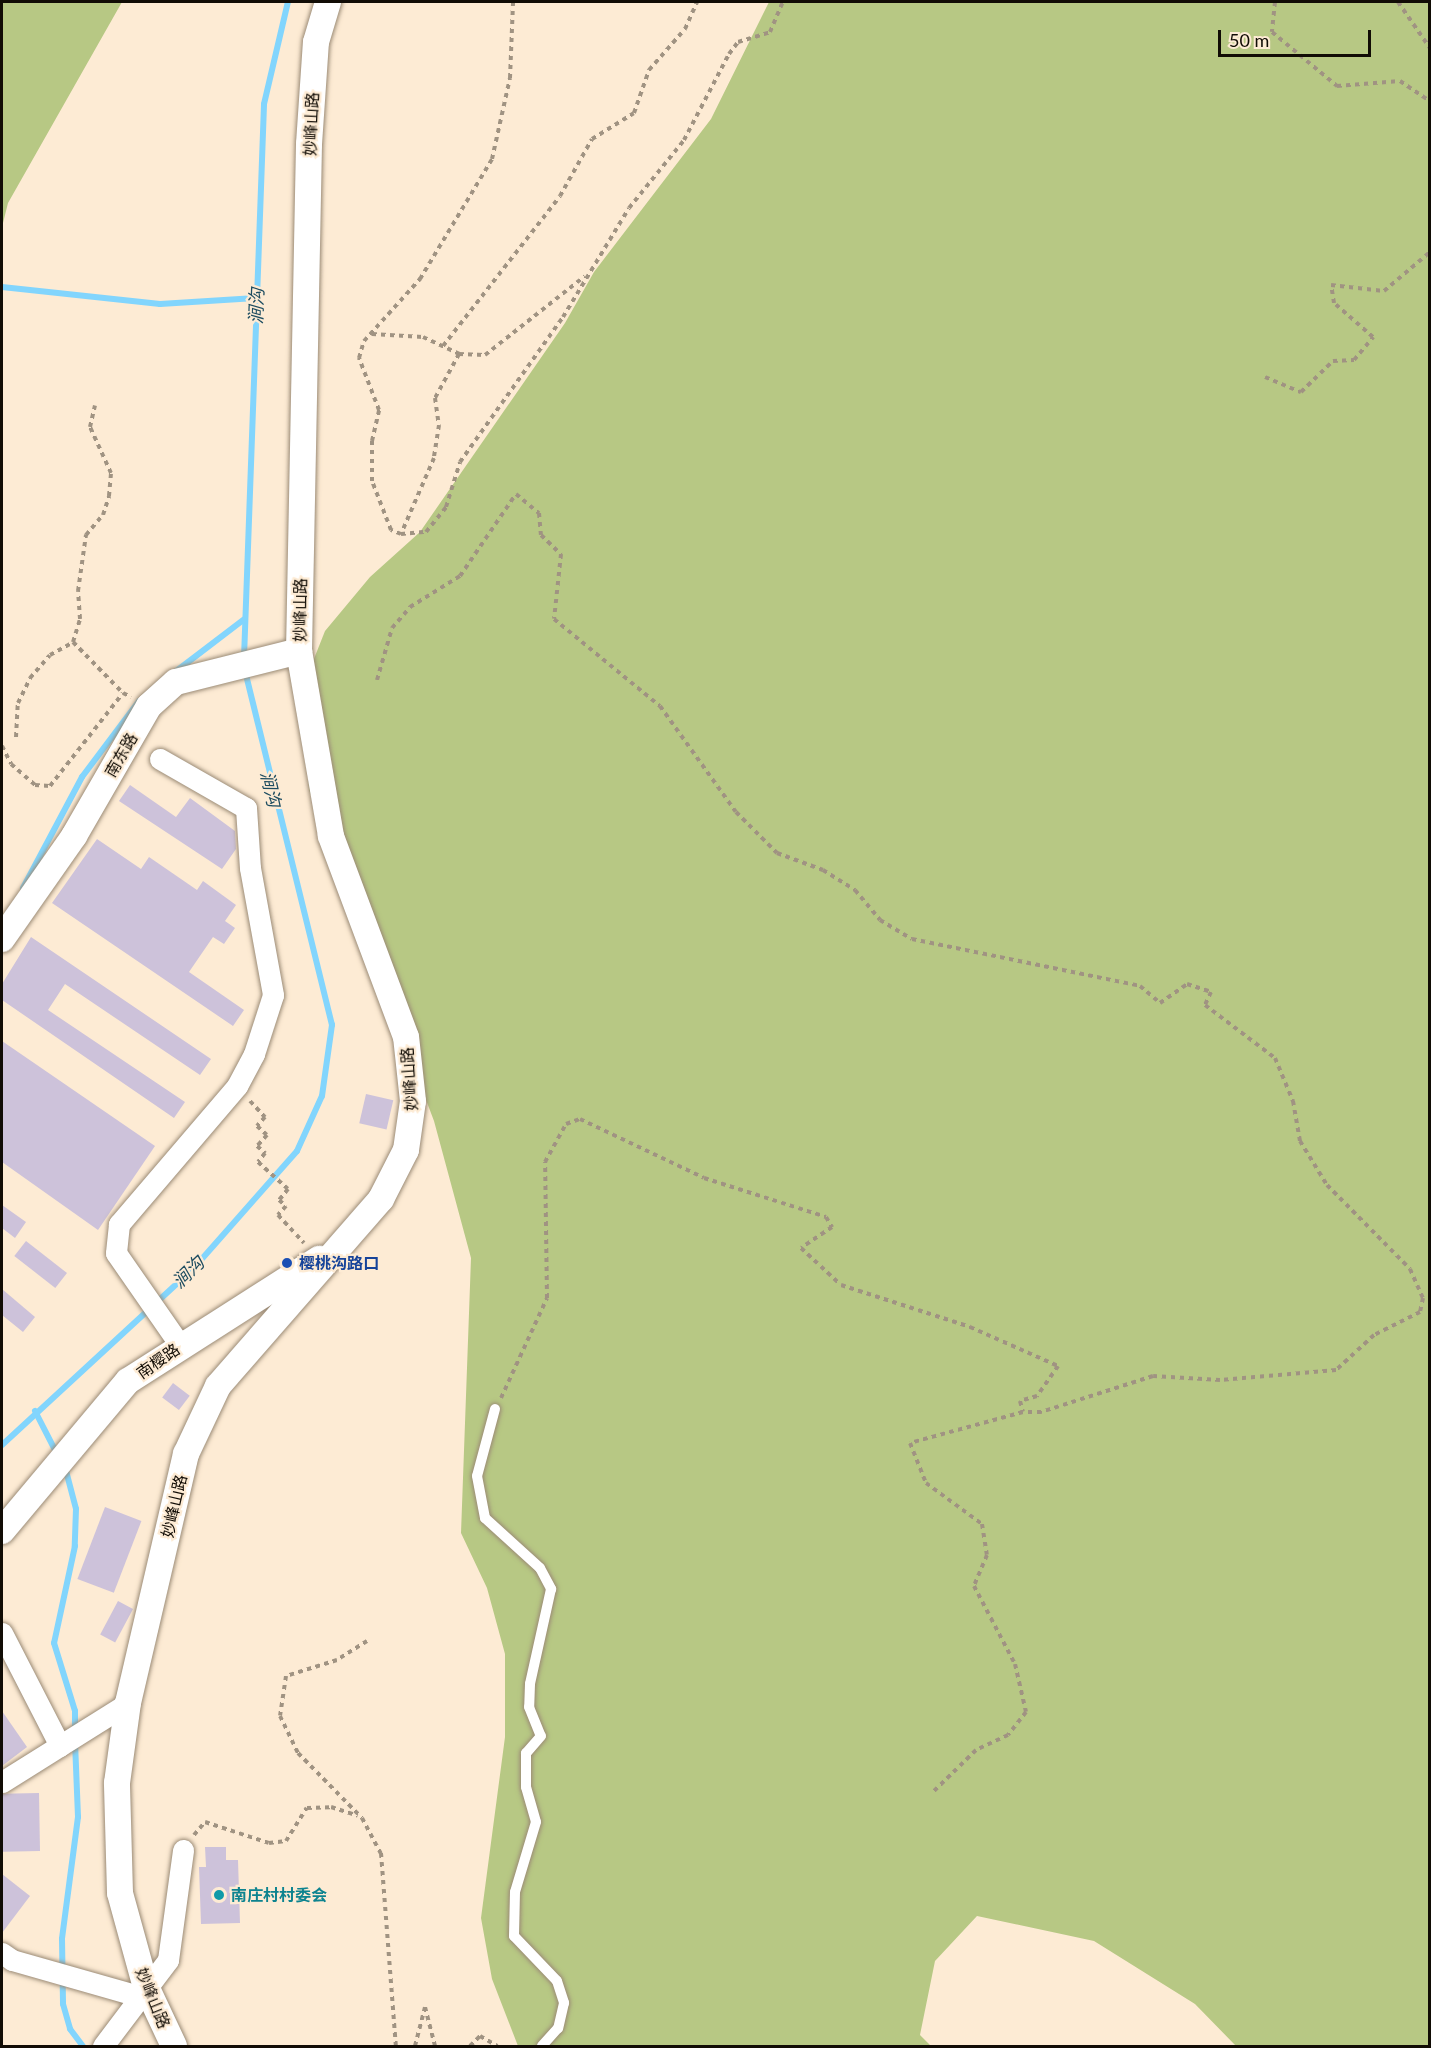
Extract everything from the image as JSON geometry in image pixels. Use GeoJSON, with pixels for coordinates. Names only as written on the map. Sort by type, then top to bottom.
{"type":"FeatureCollection","features":[{"type":"Feature","properties":{"kind":"street","name":"妙峰山路"},"geometry":{"type":"LineString","coordinates":[[174,2046],[142,1990],[120,1893],[117,1783],[128,1704],[193,1430],[218,1386],[381,1199],[406,1150],[413,1101],[411,1062],[331,836],[299,651],[309,144],[316,42],[328,2]]}},
{"type":"Feature","properties":{"kind":"street","name":"南东路"},"geometry":{"type":"LineString","coordinates":[[2,939],[74,836],[149,706],[176,682],[299,651]]}},
{"type":"Feature","properties":{"kind":"street"},"geometry":{"type":"LineString","coordinates":[[160,759],[246,808],[250,868],[273,995],[254,1054],[237,1086],[119,1224],[116,1253],[162,1315],[180,1345]]}},
{"type":"Feature","properties":{"kind":"street","name":"南樱路"},"geometry":{"type":"LineString","coordinates":[[2,1531],[128,1381],[352,1234]]}},
{"type":"Feature","properties":{"kind":"street"},"geometry":{"type":"LineString","coordinates":[[2,1633],[63,1745]]}},
{"type":"Feature","properties":{"kind":"street"},"geometry":{"type":"LineString","coordinates":[[2,1782],[128,1704]]}},
{"type":"Feature","properties":{"kind":"street"},"geometry":{"type":"LineString","coordinates":[[103,2046],[142,1990],[168,1960],[183,1850]]}},
{"type":"Feature","properties":{"kind":"street"},"geometry":{"type":"LineString","coordinates":[[2,1953],[12,1960],[142,1990]]}},
{"type":"Feature","properties":{"kind":"lane"},"geometry":{"type":"LineString","coordinates":[[495,1409],[477,1476],[485,1518],[540,1568],[551,1589],[530,1684],[528,1707],[541,1736],[526,1753],[525,1787],[536,1822],[515,1892],[514,1936],[556,1981],[564,2003],[558,2028],[542,2046]]}},
{"type":"Feature","properties":{"kind":"path"},"geometry":{"type":"LineString","coordinates":[[513,2],[510,78],[492,159],[420,279],[371,334],[359,358],[379,410],[372,441],[372,481],[391,530],[401,534],[426,532],[446,507],[460,462],[629,208],[684,140],[729,54],[738,42],[770,32],[783,2]]}},
{"type":"Feature","properties":{"kind":"path"},"geometry":{"type":"LineString","coordinates":[[443,346],[560,196],[592,139],[634,113],[649,70],[685,29],[697,2]]}},
{"type":"Feature","properties":{"kind":"path"},"geometry":{"type":"LineString","coordinates":[[1275,2],[1272,32],[1337,86],[1400,81],[1430,101]]}},
{"type":"Feature","properties":{"kind":"path"},"geometry":{"type":"LineString","coordinates":[[1398,2],[1430,48]]}},
{"type":"Feature","properties":{"kind":"path"},"geometry":{"type":"LineString","coordinates":[[1265,377],[1301,392],[1333,361],[1354,360],[1373,337],[1334,303],[1330,285],[1384,291],[1430,252]]}},
{"type":"Feature","properties":{"kind":"path"},"geometry":{"type":"LineString","coordinates":[[371,334],[423,337],[459,354],[484,355],[587,274]]}},
{"type":"Feature","properties":{"kind":"path"},"geometry":{"type":"LineString","coordinates":[[401,534],[434,458],[439,425],[435,398],[459,354]]}},
{"type":"Feature","properties":{"kind":"path"},"geometry":{"type":"LineString","coordinates":[[16,737],[18,703],[30,678],[73,642],[81,619],[78,591],[86,536],[103,515],[109,496],[111,472],[90,427],[95,406]]}},
{"type":"Feature","properties":{"kind":"path"},"geometry":{"type":"LineString","coordinates":[[377,680],[392,628],[410,607],[460,576],[516,495],[539,513],[542,535],[561,554],[555,619],[660,706],[736,812],[777,853],[823,870],[855,890],[880,920],[912,939],[1140,986],[1160,1003],[1187,984],[1211,992],[1205,1005],[1275,1058],[1293,1101],[1300,1141],[1327,1185],[1410,1269],[1422,1298],[1420,1312],[1374,1335],[1336,1370],[1220,1380],[1153,1376],[1041,1412],[1023,1412],[910,1443],[926,1483],[982,1524],[987,1555],[974,1586],[1015,1664],[1026,1712],[1008,1735],[976,1750],[932,1793]]}},
{"type":"Feature","properties":{"kind":"path"},"geometry":{"type":"LineString","coordinates":[[73,642],[123,693],[130,696]]}},
{"type":"Feature","properties":{"kind":"path"},"geometry":{"type":"LineString","coordinates":[[2,746],[11,764],[35,785],[50,786],[123,693]]}},
{"type":"Feature","properties":{"kind":"path"},"geometry":{"type":"LineString","coordinates":[[260,1112],[265,1117],[257,1126],[267,1135],[257,1146],[266,1153],[258,1162],[288,1189],[279,1200],[286,1206],[278,1215],[294,1228]]}},
{"type":"Feature","properties":{"kind":"path"},"geometry":{"type":"LineString","coordinates":[[495,1409],[548,1298],[545,1162],[566,1124],[580,1119],[704,1178],[826,1217],[832,1227],[801,1248],[840,1285],[970,1327],[1058,1366],[1037,1396],[1020,1401],[1023,1412]]}},
{"type":"Feature","properties":{"kind":"path"},"geometry":{"type":"LineString","coordinates":[[367,1641],[337,1660],[286,1676],[280,1716],[298,1753],[362,1818],[381,1853],[396,2046]]}},
{"type":"Feature","properties":{"kind":"path"},"geometry":{"type":"LineString","coordinates":[[183,1850],[205,1822],[269,1843],[286,1841],[307,1808],[331,1807],[362,1818]]}},
{"type":"Feature","properties":{"kind":"path"},"geometry":{"type":"LineString","coordinates":[[415,2046],[425,2007],[435,2046]]}},
{"type":"Feature","properties":{"kind":"path"},"geometry":{"type":"LineString","coordinates":[[470,2046],[480,2036],[497,2046]]}},
{"type":"Feature","properties":{"kind":"green space"},"geometry":{"type":"Polygon","coordinates":[[[2,2],[122,2],[8,203],[2,227],[2,2]]]}},
{"type":"Feature","properties":{"kind":"green space"},"geometry":{"type":"Polygon","coordinates":[[[769,2],[1429,2],[1429,2046],[1236,2046],[1195,2004],[1094,1941],[977,1916],[935,1961],[920,2035],[931,2046],[518,2046],[492,1979],[481,1918],[505,1737],[505,1654],[487,1588],[461,1533],[471,1258],[434,1121],[309,790],[302,689],[325,631],[370,577],[420,532],[565,323],[594,272],[711,119],[769,2]]]}},
{"type":"Feature","properties":{"kind":"building"},"geometry":{"type":"Polygon","coordinates":[[[130,785],[176,817],[190,798],[235,831],[236,849],[222,869],[119,801],[130,785]]]}},
{"type":"Feature","properties":{"kind":"building"},"geometry":{"type":"Polygon","coordinates":[[[97,839],[141,869],[149,857],[197,890],[203,881],[236,905],[225,921],[235,928],[224,944],[213,937],[189,972],[244,1010],[233,1026],[52,903],[97,839]]]}},
{"type":"Feature","properties":{"kind":"building"},"geometry":{"type":"Polygon","coordinates":[[[31,937],[211,1059],[200,1075],[65,984],[48,1010],[185,1102],[174,1118],[2,1000],[2,984],[31,937]]]}},
{"type":"Feature","properties":{"kind":"building"},"geometry":{"type":"Polygon","coordinates":[[[2,1041],[155,1146],[98,1230],[2,1162],[2,1041]]]}},
{"type":"Feature","properties":{"kind":"building"},"geometry":{"type":"Polygon","coordinates":[[[366,1094],[393,1100],[387,1130],[359,1123],[366,1094]]]}},
{"type":"Feature","properties":{"kind":"building"},"geometry":{"type":"Polygon","coordinates":[[[2,1205],[26,1222],[15,1238],[2,1228],[2,1205]]]}},
{"type":"Feature","properties":{"kind":"building"},"geometry":{"type":"Polygon","coordinates":[[[26,1241],[67,1273],[55,1288],[14,1256],[26,1241]]]}},
{"type":"Feature","properties":{"kind":"building"},"geometry":{"type":"Polygon","coordinates":[[[2,1289],[35,1317],[23,1332],[2,1315],[2,1289]]]}},
{"type":"Feature","properties":{"kind":"building"},"geometry":{"type":"Polygon","coordinates":[[[173,1383],[190,1396],[179,1410],[162,1397],[173,1383]]]}},
{"type":"Feature","properties":{"kind":"building"},"geometry":{"type":"Polygon","coordinates":[[[105,1507],[141,1521],[114,1593],[77,1579],[105,1507]]]}},
{"type":"Feature","properties":{"kind":"building"},"geometry":{"type":"Polygon","coordinates":[[[118,1601],[133,1609],[115,1643],[100,1635],[118,1601]]]}},
{"type":"Feature","properties":{"kind":"building"},"geometry":{"type":"Polygon","coordinates":[[[2,1711],[27,1747],[2,1766],[2,1711]]]}},
{"type":"Feature","properties":{"kind":"building"},"geometry":{"type":"Polygon","coordinates":[[[39,1793],[40,1851],[3,1852],[2,1794],[39,1793]]]}},
{"type":"Feature","properties":{"kind":"building","name":"南庄村村委会"},"geometry":{"type":"Polygon","coordinates":[[[205,1847],[226,1847],[226,1860],[238,1860],[240,1923],[201,1924],[199,1867],[206,1867],[205,1847]]]}},
{"type":"Feature","properties":{"kind":"building"},"geometry":{"type":"Polygon","coordinates":[[[2,1874],[30,1896],[2,1933],[2,1874]]]}},
{"type":"Feature","properties":{"kind":"waterway","name":"涧沟"},"geometry":{"type":"LineString","coordinates":[[244,658],[264,104],[288,2]]}},
{"type":"Feature","properties":{"kind":"waterway"},"geometry":{"type":"LineString","coordinates":[[2,287],[160,304],[256,298]]}},
{"type":"Feature","properties":{"kind":"waterway"},"geometry":{"type":"LineString","coordinates":[[175,672],[243,620]]}},
{"type":"Feature","properties":{"kind":"waterway","name":"涧沟"},"geometry":{"type":"LineString","coordinates":[[2,1445],[193,1269],[297,1151],[322,1096],[332,1025],[245,671]]}},
{"type":"Feature","properties":{"kind":"waterway"},"geometry":{"type":"LineString","coordinates":[[23,888],[82,777],[139,701]]}},
{"type":"Feature","properties":{"kind":"waterway"},"geometry":{"type":"LineString","coordinates":[[35,1411],[58,1456]]}},
{"type":"Feature","properties":{"kind":"waterway"},"geometry":{"type":"LineString","coordinates":[[65,1467],[76,1509],[75,1546],[54,1643],[75,1711],[75,1731]]}},
{"type":"Feature","properties":{"kind":"waterway"},"geometry":{"type":"LineString","coordinates":[[75,1742],[78,1817],[62,1939],[63,2004],[70,2029],[83,2046]]}},
{"type":"Feature","properties":{"kind":"place","name":"樱桃沟路口"},"geometry":{"type":"Point","coordinates":[287,1263]}},
{"type":"Feature","properties":{"kind":"place","name":"南庄村村委会"},"geometry":{"type":"Point","coordinates":[219,1895]}}]}
